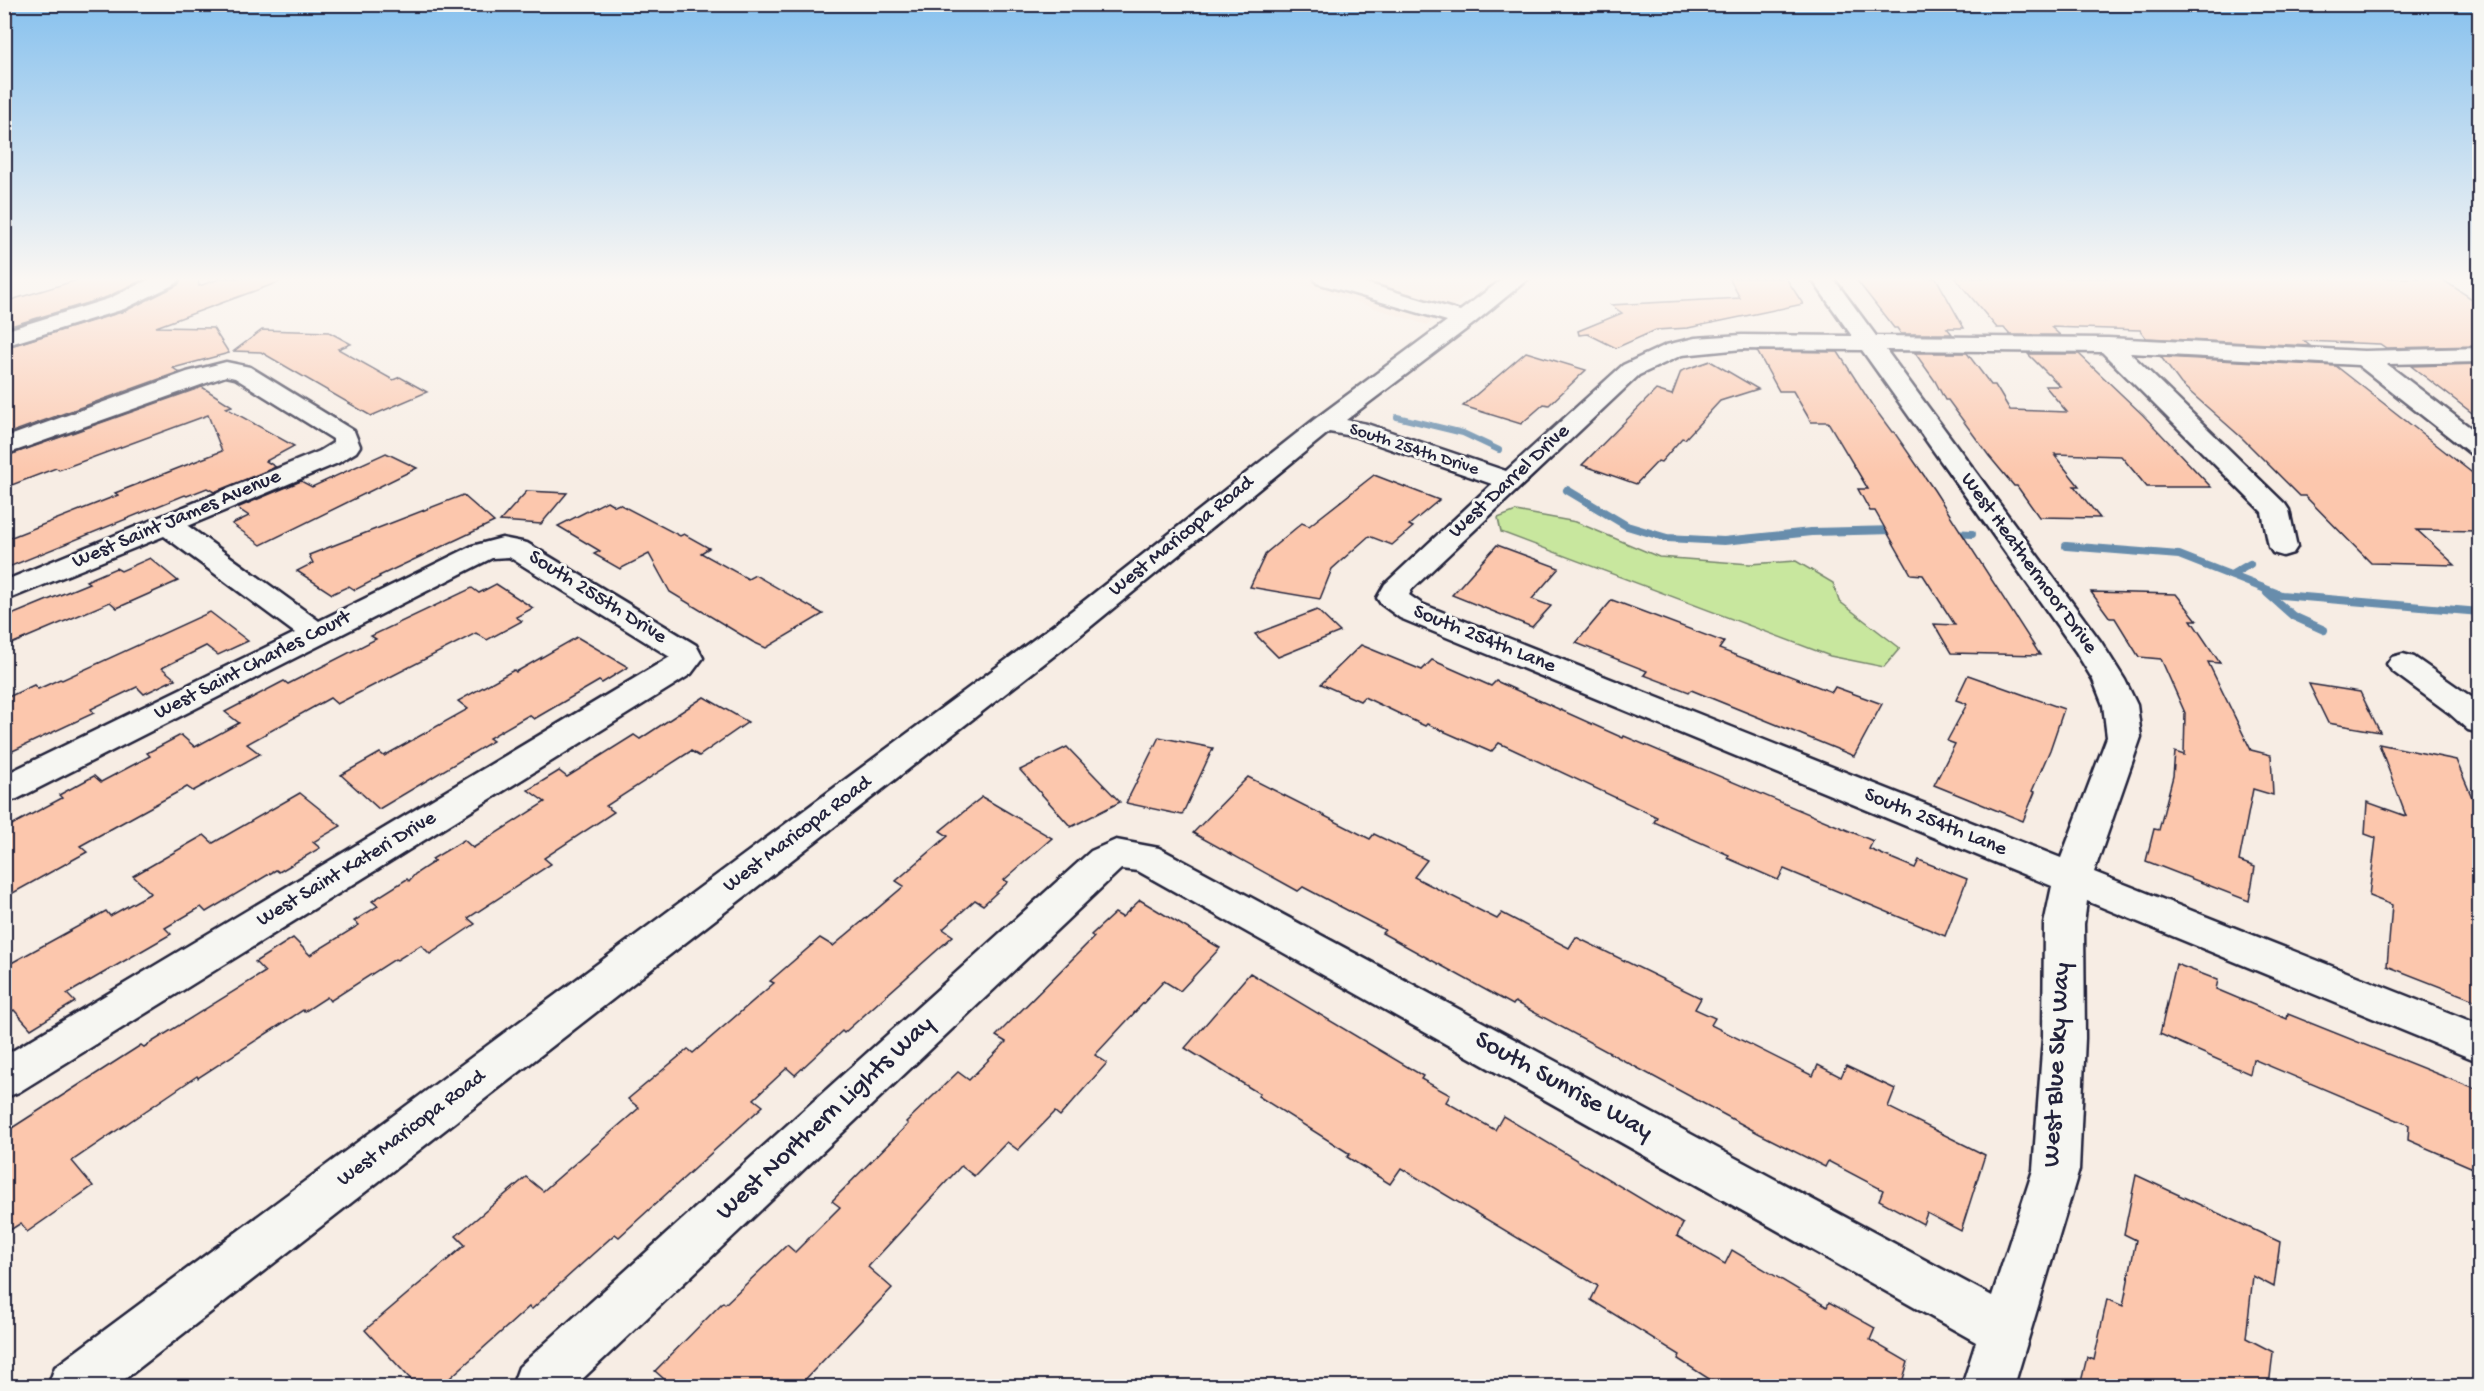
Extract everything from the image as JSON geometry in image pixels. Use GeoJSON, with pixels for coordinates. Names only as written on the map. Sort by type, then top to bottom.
{"type":"FeatureCollection","features":[{"type":"Feature","properties":{"kind":"street","name":"West Maricopa Road"},"geometry":{"type":"LineString","coordinates":[[74,1386],[1067,630],[1324,424],[1433,343]]}},
{"type":"Feature","properties":{"kind":"street","name":"West Darrel Drive"},"geometry":{"type":"LineString","coordinates":[[1392,598],[1400,584],[1631,370],[1653,358],[1695,345],[1728,343]]}},
{"type":"Feature","properties":{"kind":"street","name":"West Darrel Drive"},"geometry":{"type":"LineString","coordinates":[[1857,343],[2108,345],[2364,358],[2480,355]]}},
{"type":"Feature","properties":{"kind":"street","name":"West Heathermoor Drive"},"geometry":{"type":"LineString","coordinates":[[1868,343],[2090,649],[2109,680],[2120,705],[2124,737],[2072,879]]}},
{"type":"Feature","properties":{"kind":"street"},"geometry":{"type":"LineString","coordinates":[[2108,345],[2275,510],[2283,547]]}},
{"type":"Feature","properties":{"kind":"street"},"geometry":{"type":"LineString","coordinates":[[2364,358],[2480,447]]}},
{"type":"Feature","properties":{"kind":"street","name":"West Saint James Avenue"},"geometry":{"type":"LineString","coordinates":[[4,447],[196,377],[226,369],[242,372],[345,436],[347,446],[329,457],[4,592]]}},
{"type":"Feature","properties":{"kind":"street","name":"South 254th Drive"},"geometry":{"type":"LineString","coordinates":[[1324,424],[1345,440],[1504,488]]}},
{"type":"Feature","properties":{"kind":"street"},"geometry":{"type":"LineString","coordinates":[[167,524],[317,634]]}},
{"type":"Feature","properties":{"kind":"street","name":"West Saint Charles Court"},"geometry":{"type":"LineString","coordinates":[[4,790],[482,552],[502,547]]}},
{"type":"Feature","properties":{"kind":"street","name":"South 255th Drive"},"geometry":{"type":"LineString","coordinates":[[502,547],[517,549],[679,648],[685,652],[687,658]]}},
{"type":"Feature","properties":{"kind":"street","name":"South 254th Lane"},"geometry":{"type":"LineString","coordinates":[[1392,598],[1411,611],[2480,1044]]}},
{"type":"Feature","properties":{"kind":"street","name":"West Saint Kateri Drive"},"geometry":{"type":"LineString","coordinates":[[4,1079],[653,684],[680,667],[687,658]]}},
{"type":"Feature","properties":{"kind":"street"},"geometry":{"type":"LineString","coordinates":[[2403,663],[2461,705],[2480,722]]}},
{"type":"Feature","properties":{"kind":"street","name":"South Sunrise Way"},"geometry":{"type":"LineString","coordinates":[[1116,854],[1146,858],[2006,1331]]}},
{"type":"Feature","properties":{"kind":"street","name":"West Northern Lights Way"},"geometry":{"type":"LineString","coordinates":[[538,1386],[1104,861],[1116,854]]}},
{"type":"Feature","properties":{"kind":"street","name":"West Blue Sky Way"},"geometry":{"type":"LineString","coordinates":[[1988,1386],[2056,1170],[2064,1038],[2064,924],[2072,879]]}},
{"type":"Feature","properties":{"kind":"green space"},"geometry":{"type":"Polygon","coordinates":[[[1516,511],[1576,522],[1659,557],[1750,564],[1796,561],[1833,583],[1839,601],[1900,648],[1884,667],[1830,656],[1501,532],[1498,518],[1516,511]]]}},
{"type":"Feature","properties":{"kind":"building"},"geometry":{"type":"Polygon","coordinates":[[[21,343],[223,343],[229,353],[173,368],[179,372],[4,435],[4,348],[21,343]]]}},
{"type":"Feature","properties":{"kind":"building"},"geometry":{"type":"Polygon","coordinates":[[[245,343],[349,343],[351,344],[338,349],[393,380],[400,377],[427,392],[371,416],[261,352],[234,351],[245,343]]]}},
{"type":"Feature","properties":{"kind":"building"},"geometry":{"type":"Polygon","coordinates":[[[1606,343],[1627,343],[1616,348],[1606,343]]]}},
{"type":"Feature","properties":{"kind":"building"},"geometry":{"type":"Polygon","coordinates":[[[2247,343],[2306,343],[2310,346],[2247,343]]]}},
{"type":"Feature","properties":{"kind":"building"},"geometry":{"type":"Polygon","coordinates":[[[2352,343],[2480,343],[2480,346],[2386,348],[2380,344],[2352,343]]]}},
{"type":"Feature","properties":{"kind":"building"},"geometry":{"type":"Polygon","coordinates":[[[1757,351],[1838,352],[1872,405],[1894,432],[1934,490],[2040,655],[1951,653],[1934,624],[1955,625],[1923,575],[1911,574],[1875,511],[1870,511],[1858,489],[1868,489],[1828,422],[1811,422],[1793,391],[1779,391],[1757,351]]]}},
{"type":"Feature","properties":{"kind":"building"},"geometry":{"type":"Polygon","coordinates":[[[1526,352],[1586,370],[1549,405],[1544,404],[1521,424],[1463,406],[1526,352]]]}},
{"type":"Feature","properties":{"kind":"building"},"geometry":{"type":"Polygon","coordinates":[[[1915,353],[1967,353],[1991,385],[1995,385],[2010,410],[2067,412],[2045,386],[2060,386],[2028,354],[2079,354],[2143,415],[2211,487],[2147,487],[2121,456],[2055,454],[2079,486],[2074,486],[2100,518],[2039,517],[2017,486],[2014,486],[1989,456],[1948,400],[1945,400],[1915,353]]]}},
{"type":"Feature","properties":{"kind":"building"},"geometry":{"type":"Polygon","coordinates":[[[2161,357],[2336,366],[2480,479],[2480,531],[2417,530],[2455,565],[2371,563],[2305,496],[2300,496],[2242,438],[2181,384],[2161,357]]]}},
{"type":"Feature","properties":{"kind":"building"},"geometry":{"type":"Polygon","coordinates":[[[1710,361],[1758,389],[1720,401],[1685,439],[1682,438],[1661,462],[1658,461],[1636,484],[1582,465],[1656,390],[1672,395],[1681,371],[1710,361]]]}},
{"type":"Feature","properties":{"kind":"building"},"geometry":{"type":"Polygon","coordinates":[[[2480,364],[2480,419],[2411,366],[2480,364]]]}},
{"type":"Feature","properties":{"kind":"building"},"geometry":{"type":"Polygon","coordinates":[[[202,387],[232,406],[226,408],[294,446],[266,461],[276,467],[214,492],[207,488],[185,495],[4,569],[4,540],[222,451],[208,415],[4,488],[4,457],[202,387]]]}},
{"type":"Feature","properties":{"kind":"building"},"geometry":{"type":"Polygon","coordinates":[[[386,453],[417,468],[261,545],[232,524],[249,516],[237,508],[301,481],[312,487],[386,453]]]}},
{"type":"Feature","properties":{"kind":"building"},"geometry":{"type":"Polygon","coordinates":[[[1374,475],[1439,500],[1409,525],[1413,527],[1392,545],[1369,536],[1332,569],[1320,599],[1250,587],[1266,553],[1302,523],[1309,526],[1374,475]]]}},
{"type":"Feature","properties":{"kind":"building"},"geometry":{"type":"Polygon","coordinates":[[[527,491],[567,493],[541,524],[500,521],[527,491]]]}},
{"type":"Feature","properties":{"kind":"building"},"geometry":{"type":"Polygon","coordinates":[[[463,495],[494,522],[379,576],[355,590],[349,586],[332,594],[297,571],[313,563],[309,555],[463,495]]]}},
{"type":"Feature","properties":{"kind":"building"},"geometry":{"type":"Polygon","coordinates":[[[607,501],[615,506],[619,504],[680,536],[684,534],[709,548],[701,553],[748,579],[755,575],[823,614],[766,648],[753,642],[670,592],[649,554],[620,569],[594,554],[600,551],[558,526],[607,501]]]}},
{"type":"Feature","properties":{"kind":"building"},"geometry":{"type":"Polygon","coordinates":[[[1497,545],[1559,568],[1532,599],[1551,606],[1532,627],[1452,595],[1497,545]]]}},
{"type":"Feature","properties":{"kind":"building"},"geometry":{"type":"Polygon","coordinates":[[[150,558],[178,581],[117,608],[110,602],[4,647],[4,618],[89,583],[86,581],[116,568],[121,571],[150,558]]]}},
{"type":"Feature","properties":{"kind":"building"},"geometry":{"type":"Polygon","coordinates":[[[496,584],[533,608],[516,617],[522,621],[487,640],[476,633],[337,704],[330,698],[247,744],[260,754],[193,791],[187,787],[80,846],[87,852],[4,898],[4,829],[62,798],[59,795],[94,776],[101,782],[150,756],[147,753],[181,735],[195,747],[239,723],[225,712],[284,681],[288,684],[376,639],[371,636],[472,588],[479,593],[496,584]]]}},
{"type":"Feature","properties":{"kind":"building"},"geometry":{"type":"Polygon","coordinates":[[[2091,592],[2176,594],[2197,620],[2191,620],[2220,663],[2208,662],[2251,750],[2271,755],[2273,795],[2253,789],[2239,861],[2255,867],[2249,901],[2146,861],[2154,829],[2159,830],[2173,776],[2175,752],[2184,755],[2185,713],[2161,659],[2139,657],[2115,618],[2110,618],[2091,592]]]}},
{"type":"Feature","properties":{"kind":"building"},"geometry":{"type":"Polygon","coordinates":[[[1612,600],[1724,642],[1719,649],[1832,692],[1835,687],[1882,704],[1854,756],[1691,690],[1689,692],[1644,675],[1647,671],[1576,643],[1612,600]]]}},
{"type":"Feature","properties":{"kind":"building"},"geometry":{"type":"Polygon","coordinates":[[[1317,610],[1340,632],[1278,657],[1255,634],[1317,610]]]}},
{"type":"Feature","properties":{"kind":"building"},"geometry":{"type":"Polygon","coordinates":[[[210,612],[248,641],[218,655],[206,646],[162,668],[175,679],[144,694],[137,687],[91,709],[94,713],[4,755],[4,699],[34,685],[38,689],[62,680],[210,612]]]}},
{"type":"Feature","properties":{"kind":"building"},"geometry":{"type":"Polygon","coordinates":[[[577,637],[628,667],[534,719],[529,715],[489,738],[493,741],[379,809],[341,775],[380,753],[384,756],[468,709],[458,701],[514,670],[516,672],[577,637]]]}},
{"type":"Feature","properties":{"kind":"building"},"geometry":{"type":"Polygon","coordinates":[[[1361,645],[1422,670],[1432,660],[1491,686],[1496,681],[1623,738],[1624,736],[1873,841],[1869,849],[1915,868],[1919,860],[1967,879],[1945,936],[1784,869],[1778,880],[1727,858],[1729,855],[1654,822],[1657,817],[1499,743],[1491,752],[1427,724],[1425,726],[1364,697],[1360,701],[1321,684],[1361,645]]]}},
{"type":"Feature","properties":{"kind":"building"},"geometry":{"type":"Polygon","coordinates":[[[1968,675],[2064,709],[2050,750],[2032,791],[2035,792],[2023,821],[1934,785],[1955,744],[1947,741],[1967,704],[1956,700],[1968,675]]]}},
{"type":"Feature","properties":{"kind":"building"},"geometry":{"type":"Polygon","coordinates":[[[2309,684],[2360,692],[2380,732],[2328,723],[2309,684]]]}},
{"type":"Feature","properties":{"kind":"building"},"geometry":{"type":"Polygon","coordinates":[[[704,697],[748,722],[699,756],[691,751],[606,806],[614,812],[544,858],[551,864],[468,918],[475,924],[430,954],[421,945],[330,1001],[327,997],[304,1012],[303,1010],[198,1078],[197,1076],[72,1161],[93,1186],[27,1232],[21,1223],[4,1234],[4,1133],[141,1045],[144,1047],[265,972],[255,962],[293,938],[310,955],[359,925],[354,921],[378,906],[372,901],[407,879],[409,881],[415,874],[435,861],[432,859],[464,840],[473,848],[545,802],[528,790],[559,771],[567,777],[634,735],[640,739],[704,697]]]}},
{"type":"Feature","properties":{"kind":"building"},"geometry":{"type":"Polygon","coordinates":[[[1159,737],[1213,748],[1182,815],[1126,803],[1159,737]]]}},
{"type":"Feature","properties":{"kind":"building"},"geometry":{"type":"Polygon","coordinates":[[[2379,744],[2456,760],[2480,816],[2476,952],[2480,953],[2479,1002],[2387,966],[2392,905],[2369,896],[2376,838],[2365,834],[2367,802],[2406,816],[2379,744]]]}},
{"type":"Feature","properties":{"kind":"building"},"geometry":{"type":"Polygon","coordinates":[[[1067,747],[1120,802],[1071,827],[1020,770],[1067,747]]]}},
{"type":"Feature","properties":{"kind":"building"},"geometry":{"type":"Polygon","coordinates":[[[1248,777],[1370,839],[1374,834],[1427,860],[1414,877],[1497,919],[1502,913],[1569,948],[1576,937],[1701,998],[1695,1009],[1715,1018],[1711,1025],[1813,1076],[1818,1065],[1841,1077],[1846,1066],[1895,1089],[1888,1107],[1985,1155],[1961,1231],[1927,1213],[1923,1224],[1879,1200],[1883,1190],[1828,1161],[1825,1167],[1760,1134],[1515,1002],[1513,1005],[1382,933],[1385,930],[1303,887],[1298,891],[1193,833],[1248,777]]]}},
{"type":"Feature","properties":{"kind":"building"},"geometry":{"type":"Polygon","coordinates":[[[300,793],[341,826],[313,842],[320,848],[279,872],[276,870],[206,912],[201,907],[165,928],[171,934],[67,994],[75,1002],[31,1029],[14,1010],[4,1016],[4,967],[106,911],[110,916],[151,893],[133,876],[204,835],[213,843],[300,793]]]}},
{"type":"Feature","properties":{"kind":"building"},"geometry":{"type":"Polygon","coordinates":[[[982,797],[1052,838],[1004,880],[1008,882],[983,905],[975,900],[943,929],[953,936],[844,1033],[842,1031],[795,1075],[787,1068],[754,1099],[763,1106],[619,1237],[615,1234],[532,1309],[529,1307],[441,1386],[417,1386],[365,1330],[465,1245],[456,1236],[526,1177],[543,1191],[639,1108],[628,1099],[688,1049],[693,1053],[774,983],[770,981],[820,938],[833,946],[904,886],[896,881],[948,836],[940,831],[982,797]]]}},
{"type":"Feature","properties":{"kind":"building"},"geometry":{"type":"Polygon","coordinates":[[[1140,900],[1220,948],[1180,991],[1164,981],[1095,1055],[1107,1063],[1060,1116],[1055,1112],[1018,1150],[1007,1142],[974,1176],[961,1166],[868,1267],[892,1288],[799,1386],[672,1386],[655,1371],[723,1302],[725,1304],[787,1245],[795,1252],[840,1207],[832,1201],[908,1124],[906,1122],[958,1072],[969,1080],[1006,1042],[996,1036],[1094,937],[1091,935],[1115,913],[1122,917],[1140,900]]]}},
{"type":"Feature","properties":{"kind":"building"},"geometry":{"type":"Polygon","coordinates":[[[2176,964],[2218,980],[2216,989],[2287,1019],[2288,1014],[2480,1091],[2480,1171],[2408,1140],[2409,1125],[2253,1059],[2250,1074],[2160,1034],[2176,964]]]}},
{"type":"Feature","properties":{"kind":"building"},"geometry":{"type":"Polygon","coordinates":[[[1250,973],[1423,1076],[1421,1079],[1450,1095],[1446,1102],[1495,1130],[1503,1116],[1683,1224],[1677,1236],[1725,1264],[1732,1250],[1827,1307],[1829,1302],[1875,1328],[1870,1340],[1908,1362],[1901,1386],[1720,1386],[1678,1359],[1680,1355],[1591,1300],[1598,1286],[1401,1168],[1390,1184],[1347,1157],[1350,1154],[1258,1096],[1260,1094],[1185,1048],[1250,973]]]}},
{"type":"Feature","properties":{"kind":"building"},"geometry":{"type":"Polygon","coordinates":[[[2136,1175],[2280,1242],[2274,1287],[2253,1276],[2246,1338],[2273,1352],[2269,1386],[2080,1386],[2087,1357],[2094,1360],[2107,1299],[2123,1306],[2136,1240],[2124,1234],[2136,1175]]]}},
{"type":"Feature","properties":{"kind":"waterway"},"geometry":{"type":"LineString","coordinates":[[1397,417],[1463,433],[1499,450]]}},
{"type":"Feature","properties":{"kind":"waterway"},"geometry":{"type":"LineString","coordinates":[[1567,490],[1627,526],[1667,538],[1724,541],[1811,532],[1896,530]]}},
{"type":"Feature","properties":{"kind":"waterway"},"geometry":{"type":"LineString","coordinates":[[1951,533],[1972,534]]}},
{"type":"Feature","properties":{"kind":"waterway"},"geometry":{"type":"LineString","coordinates":[[2066,546],[2179,555],[2281,595],[2480,612]]}},
{"type":"Feature","properties":{"kind":"waterway"},"geometry":{"type":"LineString","coordinates":[[2231,575],[2250,564]]}},
{"type":"Feature","properties":{"kind":"waterway"},"geometry":{"type":"LineString","coordinates":[[2267,593],[2293,616],[2324,630]]}}]}
